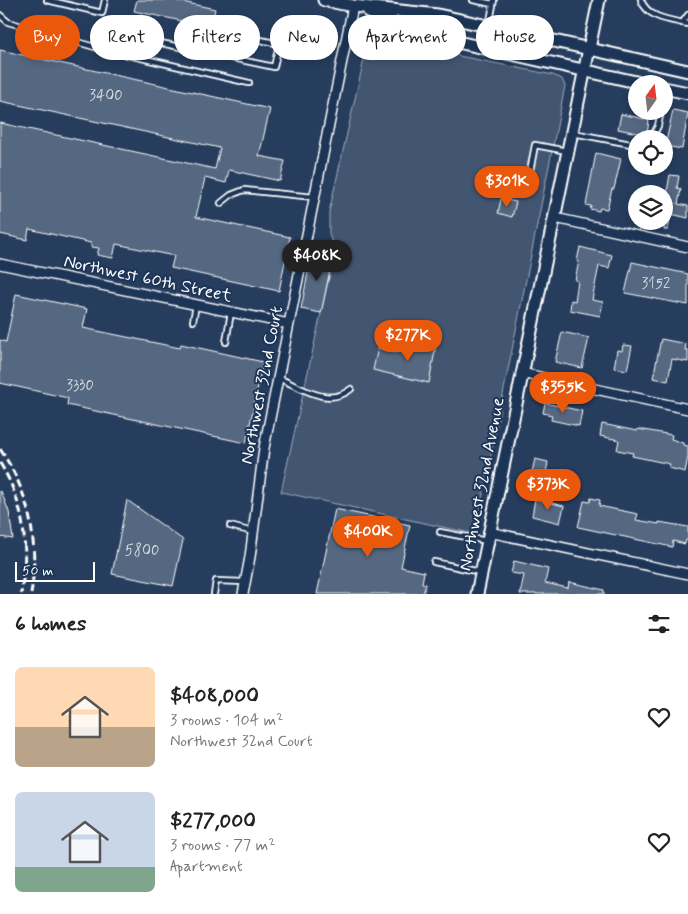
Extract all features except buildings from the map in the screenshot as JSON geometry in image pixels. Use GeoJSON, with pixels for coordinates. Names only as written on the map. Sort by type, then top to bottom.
{"type":"FeatureCollection","features":[{"type":"Feature","properties":{"kind":"main road"},"geometry":{"type":"LineString","coordinates":[[324,0],[353,6],[438,16],[476,24]]}},
{"type":"Feature","properties":{"kind":"main road","name":"Northwest 32nd Avenue"},"geometry":{"type":"LineString","coordinates":[[477,594],[599,0]]}},
{"type":"Feature","properties":{"kind":"main road"},"geometry":{"type":"LineString","coordinates":[[353,6],[432,36],[628,80]]}},
{"type":"Feature","properties":{"kind":"main road"},"geometry":{"type":"LineString","coordinates":[[554,42],[688,71]]}},
{"type":"Feature","properties":{"kind":"main road"},"geometry":{"type":"LineString","coordinates":[[673,91],[688,93]]}},
{"type":"Feature","properties":{"kind":"street","name":"Northwest 32nd Court"},"geometry":{"type":"LineString","coordinates":[[243,594],[264,448],[353,6]]}},
{"type":"Feature","properties":{"kind":"street"},"geometry":{"type":"LineString","coordinates":[[555,218],[688,247]]}},
{"type":"Feature","properties":{"kind":"street","name":"Northwest 60th Street"},"geometry":{"type":"LineString","coordinates":[[0,264],[289,324]]}},
{"type":"Feature","properties":{"kind":"street"},"geometry":{"type":"LineString","coordinates":[[522,373],[688,409]]}},
{"type":"Feature","properties":{"kind":"street"},"geometry":{"type":"LineString","coordinates":[[488,536],[688,574]]}},
{"type":"Feature","properties":{"kind":"lane"},"geometry":{"type":"LineString","coordinates":[[47,0],[102,13],[105,0]]}},
{"type":"Feature","properties":{"kind":"lane"},"geometry":{"type":"LineString","coordinates":[[473,0],[494,2],[491,15]]}},
{"type":"Feature","properties":{"kind":"lane"},"geometry":{"type":"LineString","coordinates":[[641,0],[643,6],[651,15],[688,24]]}},
{"type":"Feature","properties":{"kind":"lane"},"geometry":{"type":"LineString","coordinates":[[0,15],[8,22],[90,44]]}},
{"type":"Feature","properties":{"kind":"lane"},"geometry":{"type":"LineString","coordinates":[[682,23],[688,15]]}},
{"type":"Feature","properties":{"kind":"lane"},"geometry":{"type":"LineString","coordinates":[[238,35],[279,44],[274,67],[233,58],[238,35]]}},
{"type":"Feature","properties":{"kind":"lane"},"geometry":{"type":"LineString","coordinates":[[153,60],[249,83]]}},
{"type":"Feature","properties":{"kind":"lane"},"geometry":{"type":"LineString","coordinates":[[572,132],[628,143]]}},
{"type":"Feature","properties":{"kind":"lane"},"geometry":{"type":"LineString","coordinates":[[528,182],[535,145],[568,151]]}},
{"type":"Feature","properties":{"kind":"lane"},"geometry":{"type":"LineString","coordinates":[[221,203],[244,190],[314,198]]}},
{"type":"Feature","properties":{"kind":"lane"},"geometry":{"type":"LineString","coordinates":[[193,321],[196,305]]}},
{"type":"Feature","properties":{"kind":"lane"},"geometry":{"type":"LineString","coordinates":[[226,342],[231,312]]}},
{"type":"Feature","properties":{"kind":"lane"},"geometry":{"type":"LineString","coordinates":[[278,378],[308,392],[329,397],[338,397],[351,389]]}},
{"type":"Feature","properties":{"kind":"lane"},"geometry":{"type":"LineString","coordinates":[[230,526],[253,532]]}},
{"type":"Feature","properties":{"kind":"lane"},"geometry":{"type":"LineString","coordinates":[[440,532],[488,536]]}},
{"type":"Feature","properties":{"kind":"lane"},"geometry":{"type":"LineString","coordinates":[[434,562],[481,573]]}},
{"type":"Feature","properties":{"kind":"lane"},"geometry":{"type":"LineString","coordinates":[[214,594],[216,581],[245,582]]}},
{"type":"Feature","properties":{"kind":"shaded area"},"geometry":{"type":"Polygon","coordinates":[[[466,57],[553,75],[562,79],[565,86],[475,534],[281,492],[335,251],[329,234],[329,212],[364,60],[466,60],[466,57]]]}},
{"type":"Feature","properties":{"kind":"railway"},"geometry":{"type":"LineString","coordinates":[[0,449],[19,483],[30,518],[34,556],[31,594]]}},
{"type":"Feature","properties":{"kind":"railway"},"geometry":{"type":"LineString","coordinates":[[0,463],[15,494],[23,526],[25,559],[21,594]]}}]}
